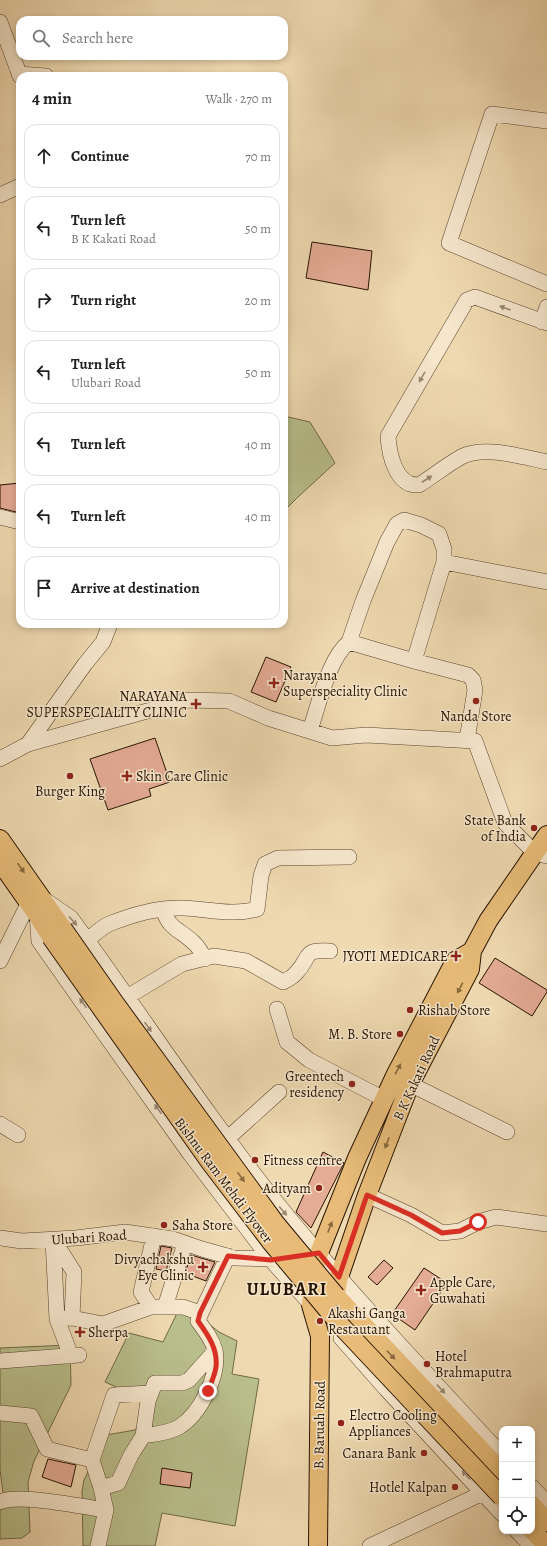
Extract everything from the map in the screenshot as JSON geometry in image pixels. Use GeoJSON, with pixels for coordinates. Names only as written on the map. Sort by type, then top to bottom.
{"type":"FeatureCollection","features":[{"type":"Feature","properties":{"kind":"main road","name":"B K Kakati Road"},"geometry":{"type":"LineString","coordinates":[[325,1331],[339,1277],[367,1195],[410,1084],[470,969],[472,951],[488,921],[541,854],[547,835]]}},
{"type":"Feature","properties":{"kind":"main road"},"geometry":{"type":"LineString","coordinates":[[0,839],[36,905]]}},
{"type":"Feature","properties":{"kind":"main road"},"geometry":{"type":"LineString","coordinates":[[0,862],[36,905]]}},
{"type":"Feature","properties":{"kind":"main road","name":"Bishnu Ram Mehdi Flyover"},"geometry":{"type":"LineString","coordinates":[[36,905],[114,1002],[285,1235],[340,1301],[499,1469]]}},
{"type":"Feature","properties":{"kind":"main road","name":"Bishnu Ram Mehdi Flyover"},"geometry":{"type":"LineString","coordinates":[[57,933],[201,1149],[270,1242],[343,1328],[499,1494]]}},
{"type":"Feature","properties":{"kind":"main road","name":"B. Baruah Road"},"geometry":{"type":"LineString","coordinates":[[318,1546],[325,1331],[311,1305],[313,1274],[319,1253],[356,1158],[384,1099],[455,961],[472,951]]}},
{"type":"Feature","properties":{"kind":"main road"},"geometry":{"type":"LineString","coordinates":[[535,1508],[547,1522]]}},
{"type":"Feature","properties":{"kind":"main road"},"geometry":{"type":"LineString","coordinates":[[535,1533],[547,1546]]}},
{"type":"Feature","properties":{"kind":"street"},"geometry":{"type":"LineString","coordinates":[[0,22],[19,72]]}},
{"type":"Feature","properties":{"kind":"street"},"geometry":{"type":"LineString","coordinates":[[547,121],[492,114],[449,243],[547,284]]}},
{"type":"Feature","properties":{"kind":"street"},"geometry":{"type":"LineString","coordinates":[[0,195],[16,188]]}},
{"type":"Feature","properties":{"kind":"street"},"geometry":{"type":"LineString","coordinates":[[547,307],[544,322],[475,297],[467,300],[388,436],[388,447],[400,478],[414,485],[419,485],[462,457],[486,452],[508,453],[547,462]]}},
{"type":"Feature","properties":{"kind":"street"},"geometry":{"type":"LineString","coordinates":[[0,517],[16,521]]}},
{"type":"Feature","properties":{"kind":"street"},"geometry":{"type":"LineString","coordinates":[[310,730],[333,662],[342,647],[349,642],[363,601],[387,542],[397,524],[404,520],[421,525],[439,534],[444,549],[444,562],[414,661]]}},
{"type":"Feature","properties":{"kind":"street"},"geometry":{"type":"LineString","coordinates":[[444,562],[547,582]]}},
{"type":"Feature","properties":{"kind":"street"},"geometry":{"type":"LineString","coordinates":[[28,744],[85,664],[103,642],[108,628]]}},
{"type":"Feature","properties":{"kind":"street"},"geometry":{"type":"LineString","coordinates":[[349,642],[468,675],[473,680],[475,690],[467,740]]}},
{"type":"Feature","properties":{"kind":"street"},"geometry":{"type":"LineString","coordinates":[[0,759],[28,744],[187,700],[229,701],[268,718],[332,738],[366,735],[475,741],[505,823],[541,854]]}},
{"type":"Feature","properties":{"kind":"street"},"geometry":{"type":"LineString","coordinates":[[87,940],[108,924],[163,908],[244,913],[257,909],[261,876],[265,864],[278,858],[349,857]]}},
{"type":"Feature","properties":{"kind":"street"},"geometry":{"type":"LineString","coordinates":[[36,905],[71,918],[181,1076],[276,1202],[392,1337],[499,1452]]}},
{"type":"Feature","properties":{"kind":"street"},"geometry":{"type":"LineString","coordinates":[[0,961],[36,905]]}},
{"type":"Feature","properties":{"kind":"street"},"geometry":{"type":"LineString","coordinates":[[36,905],[39,940],[204,1173],[271,1260],[311,1305]]}},
{"type":"Feature","properties":{"kind":"street"},"geometry":{"type":"LineString","coordinates":[[163,908],[166,920],[195,943],[205,958]]}},
{"type":"Feature","properties":{"kind":"street"},"geometry":{"type":"LineString","coordinates":[[127,997],[182,964],[205,958],[214,956],[246,961],[283,982],[296,973],[310,954],[316,950],[330,951]]}},
{"type":"Feature","properties":{"kind":"street"},"geometry":{"type":"LineString","coordinates":[[277,1009],[287,1042],[309,1060],[384,1099]]}},
{"type":"Feature","properties":{"kind":"street"},"geometry":{"type":"LineString","coordinates":[[410,1084],[507,1132]]}},
{"type":"Feature","properties":{"kind":"street"},"geometry":{"type":"LineString","coordinates":[[204,1173],[279,1092]]}},
{"type":"Feature","properties":{"kind":"street"},"geometry":{"type":"LineString","coordinates":[[0,1124],[18,1135]]}},
{"type":"Feature","properties":{"kind":"street"},"geometry":{"type":"LineString","coordinates":[[188,1151],[218,1126]]}},
{"type":"Feature","properties":{"kind":"street"},"geometry":{"type":"LineString","coordinates":[[367,1195],[411,1215],[442,1233],[460,1231],[478,1222],[496,1217],[547,1224]]}},
{"type":"Feature","properties":{"kind":"street","name":"Ulubari Road"},"geometry":{"type":"LineString","coordinates":[[0,1238],[22,1241],[125,1232],[173,1239],[228,1256],[271,1260],[319,1253]]}},
{"type":"Feature","properties":{"kind":"street"},"geometry":{"type":"LineString","coordinates":[[154,1236],[141,1292],[158,1307]]}},
{"type":"Feature","properties":{"kind":"street"},"geometry":{"type":"LineString","coordinates":[[53,1239],[74,1272],[72,1318]]}},
{"type":"Feature","properties":{"kind":"street"},"geometry":{"type":"LineString","coordinates":[[0,1360],[75,1356],[57,1319],[53,1239]]}},
{"type":"Feature","properties":{"kind":"street"},"geometry":{"type":"LineString","coordinates":[[158,1307],[185,1243]]}},
{"type":"Feature","properties":{"kind":"street"},"geometry":{"type":"LineString","coordinates":[[143,1436],[165,1432],[178,1427],[193,1414],[208,1391],[216,1367],[215,1350],[210,1338],[198,1321],[200,1313],[228,1256]]}},
{"type":"Feature","properties":{"kind":"street"},"geometry":{"type":"LineString","coordinates":[[57,1319],[72,1318],[103,1324],[158,1307],[183,1307],[200,1313]]}},
{"type":"Feature","properties":{"kind":"street"},"geometry":{"type":"LineString","coordinates":[[325,1331],[386,1389],[499,1511]]}},
{"type":"Feature","properties":{"kind":"street"},"geometry":{"type":"LineString","coordinates":[[101,1488],[118,1484],[131,1455],[143,1436],[148,1401],[155,1383],[182,1383],[190,1380],[215,1350]]}},
{"type":"Feature","properties":{"kind":"street"},"geometry":{"type":"LineString","coordinates":[[98,1546],[106,1510],[92,1460],[114,1395],[151,1393]]}},
{"type":"Feature","properties":{"kind":"street"},"geometry":{"type":"LineString","coordinates":[[0,1412],[31,1416],[48,1449],[92,1460]]}},
{"type":"Feature","properties":{"kind":"street"},"geometry":{"type":"LineString","coordinates":[[535,1490],[547,1503]]}},
{"type":"Feature","properties":{"kind":"street"},"geometry":{"type":"LineString","coordinates":[[370,1546],[483,1494]]}},
{"type":"Feature","properties":{"kind":"street"},"geometry":{"type":"LineString","coordinates":[[0,1502],[6,1499],[40,1500],[106,1510]]}},
{"type":"Feature","properties":{"kind":"street"},"geometry":{"type":"LineString","coordinates":[[520,1534],[531,1546]]}},
{"type":"Feature","properties":{"kind":"green space"},"geometry":{"type":"Polygon","coordinates":[[[288,417],[310,422],[335,463],[288,507],[288,417]]]}},
{"type":"Feature","properties":{"kind":"green space"},"geometry":{"type":"Polygon","coordinates":[[[182,1303],[219,1332],[237,1341],[232,1374],[259,1379],[235,1526],[162,1513],[155,1546],[83,1546],[82,1491],[84,1480],[106,1435],[135,1430],[152,1407],[147,1401],[105,1382],[129,1333],[163,1342],[182,1303]]]}},
{"type":"Feature","properties":{"kind":"green space"},"geometry":{"type":"Polygon","coordinates":[[[70,1345],[71,1385],[34,1461],[28,1482],[30,1532],[22,1538],[0,1539],[0,1510],[5,1508],[0,1470],[0,1348],[70,1345]]]}},
{"type":"Feature","properties":{"kind":"building"},"geometry":{"type":"Polygon","coordinates":[[[312,242],[372,251],[368,290],[306,278],[312,242]]]}},
{"type":"Feature","properties":{"kind":"building"},"geometry":{"type":"Polygon","coordinates":[[[16,483],[16,512],[0,508],[0,485],[16,483]]]}},
{"type":"Feature","properties":{"kind":"building"},"geometry":{"type":"Polygon","coordinates":[[[266,657],[291,667],[276,702],[251,692],[266,657]]]}},
{"type":"Feature","properties":{"kind":"building"},"geometry":{"type":"Polygon","coordinates":[[[155,738],[170,782],[149,789],[151,796],[108,810],[90,759],[155,738]]]}},
{"type":"Feature","properties":{"kind":"building"},"geometry":{"type":"Polygon","coordinates":[[[495,958],[547,990],[532,1016],[479,983],[495,958]]]}},
{"type":"Feature","properties":{"kind":"building","name":"Adityam"},"geometry":{"type":"Polygon","coordinates":[[[323,1152],[344,1163],[311,1228],[296,1212],[323,1152]]]}},
{"type":"Feature","properties":{"kind":"building"},"geometry":{"type":"Polygon","coordinates":[[[161,1246],[172,1248],[166,1271],[156,1269],[161,1246]]]}},
{"type":"Feature","properties":{"kind":"building"},"geometry":{"type":"Polygon","coordinates":[[[191,1255],[215,1262],[206,1281],[185,1273],[191,1255]]]}},
{"type":"Feature","properties":{"kind":"building"},"geometry":{"type":"Polygon","coordinates":[[[384,1260],[393,1268],[377,1285],[368,1277],[384,1260]]]}},
{"type":"Feature","properties":{"kind":"building"},"geometry":{"type":"Polygon","coordinates":[[[424,1268],[447,1283],[415,1330],[392,1314],[424,1268]]]}},
{"type":"Feature","properties":{"kind":"building"},"geometry":{"type":"Polygon","coordinates":[[[48,1459],[76,1465],[71,1487],[42,1477],[48,1459]]]}},
{"type":"Feature","properties":{"kind":"building"},"geometry":{"type":"Polygon","coordinates":[[[162,1468],[192,1473],[190,1488],[160,1484],[162,1468]]]}},
{"type":"Feature","properties":{"kind":"place","name":"Narayana Superspeciality Clinic"},"geometry":{"type":"Point","coordinates":[274,683]}},
{"type":"Feature","properties":{"kind":"place","name":"Nanda Store"},"geometry":{"type":"Point","coordinates":[476,701]}},
{"type":"Feature","properties":{"kind":"place","name":"NARAYANA SUPERSPECIALITY CLINIC"},"geometry":{"type":"Point","coordinates":[196,704]}},
{"type":"Feature","properties":{"kind":"place","name":"Burger King"},"geometry":{"type":"Point","coordinates":[70,776]}},
{"type":"Feature","properties":{"kind":"place","name":"Skin Care Clinic"},"geometry":{"type":"Point","coordinates":[127,776]}},
{"type":"Feature","properties":{"kind":"place","name":"State Bank of India"},"geometry":{"type":"Point","coordinates":[534,828]}},
{"type":"Feature","properties":{"kind":"place","name":"JYOTI MEDICARE"},"geometry":{"type":"Point","coordinates":[456,956]}},
{"type":"Feature","properties":{"kind":"place","name":"Rishab Store"},"geometry":{"type":"Point","coordinates":[410,1010]}},
{"type":"Feature","properties":{"kind":"place","name":"M. B. Store"},"geometry":{"type":"Point","coordinates":[400,1034]}},
{"type":"Feature","properties":{"kind":"place","name":"Greentech residency"},"geometry":{"type":"Point","coordinates":[352,1084]}},
{"type":"Feature","properties":{"kind":"place","name":"Fitness centre"},"geometry":{"type":"Point","coordinates":[255,1160]}},
{"type":"Feature","properties":{"kind":"place","name":"Adityam"},"geometry":{"type":"Point","coordinates":[319,1188]}},
{"type":"Feature","properties":{"kind":"place","name":"Saha Store"},"geometry":{"type":"Point","coordinates":[164,1225]}},
{"type":"Feature","properties":{"kind":"place","name":"Divyachakshu Eye Clinic"},"geometry":{"type":"Point","coordinates":[203,1267]}},
{"type":"Feature","properties":{"kind":"place","name":"Apple Care, Guwahati"},"geometry":{"type":"Point","coordinates":[421,1290]}},
{"type":"Feature","properties":{"kind":"place","name":"Akashi Ganga Restautant"},"geometry":{"type":"Point","coordinates":[320,1321]}},
{"type":"Feature","properties":{"kind":"place","name":"Sherpa"},"geometry":{"type":"Point","coordinates":[80,1332]}},
{"type":"Feature","properties":{"kind":"place","name":"Hotel Brahmaputra"},"geometry":{"type":"Point","coordinates":[427,1364]}},
{"type":"Feature","properties":{"kind":"place","name":"Electro Cooling Appliances"},"geometry":{"type":"Point","coordinates":[341,1423]}},
{"type":"Feature","properties":{"kind":"place","name":"Canara Bank"},"geometry":{"type":"Point","coordinates":[424,1453]}},
{"type":"Feature","properties":{"kind":"place","name":"Hotlel Kalpan"},"geometry":{"type":"Point","coordinates":[455,1487]}},
{"type":"Feature","properties":{"kind":"district","name":"ULUBARI"},"geometry":{"type":"Point","coordinates":[287,1289]}},
{"type":"Feature","properties":{"kind":"route"},"geometry":{"type":"LineString","coordinates":[[208,1391],[216,1367],[215,1350],[210,1338],[198,1321],[200,1313],[228,1256],[234,1258],[271,1260],[319,1253],[339,1277],[367,1195],[411,1215],[442,1233],[460,1231],[478,1222]]}}]}
